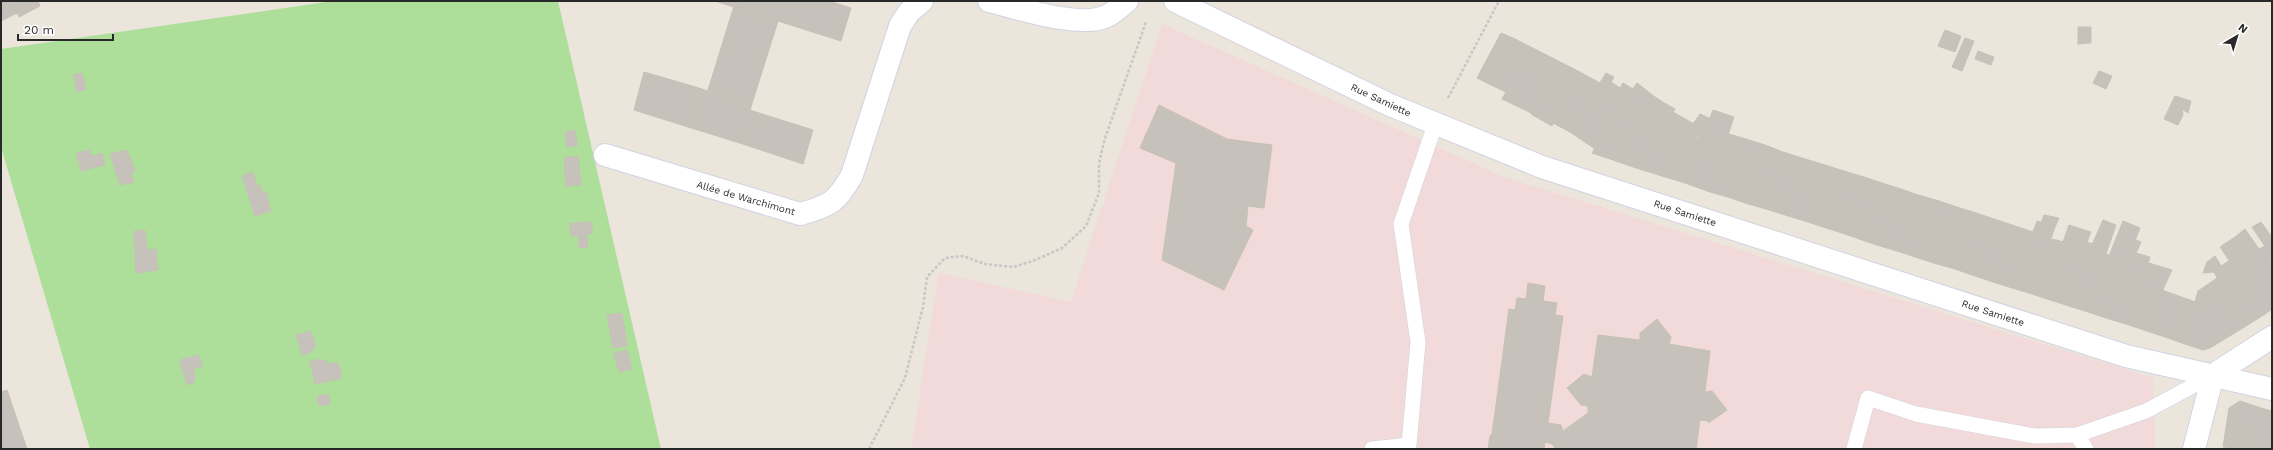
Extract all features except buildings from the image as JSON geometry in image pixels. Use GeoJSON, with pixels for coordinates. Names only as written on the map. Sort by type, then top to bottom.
{"type":"FeatureCollection","features":[{"type":"Feature","properties":{"kind":"street","name":"Allée de Warchimont"},"geometry":{"type":"LineString","coordinates":[[605,155],[800,214],[826,207],[843,192],[852,175],[900,26],[908,12],[922,1]]}},
{"type":"Feature","properties":{"kind":"street"},"geometry":{"type":"LineString","coordinates":[[989,1],[1070,20],[1091,21],[1107,16],[1127,1]]}},
{"type":"Feature","properties":{"kind":"street","name":"Rue Samiette"},"geometry":{"type":"LineString","coordinates":[[1175,1],[1434,125],[1542,166],[2119,354],[2213,374],[2272,389]]}},
{"type":"Feature","properties":{"kind":"street"},"geometry":{"type":"LineString","coordinates":[[2194,449],[2213,374],[2272,337]]}},
{"type":"Feature","properties":{"kind":"lane"},"geometry":{"type":"LineString","coordinates":[[1372,449],[1409,445],[1418,342],[1401,224],[1434,125]]}},
{"type":"Feature","properties":{"kind":"lane"},"geometry":{"type":"LineString","coordinates":[[1854,449],[1868,398],[1916,414],[2035,436],[2077,435],[2146,411],[2213,374]]}},
{"type":"Feature","properties":{"kind":"lane"},"geometry":{"type":"LineString","coordinates":[[2077,435],[2086,449]]}},
{"type":"Feature","properties":{"kind":"path"},"geometry":{"type":"LineString","coordinates":[[1434,125],[1499,1]]}},
{"type":"Feature","properties":{"kind":"path"},"geometry":{"type":"LineString","coordinates":[[869,449],[905,378],[923,307],[927,277],[945,258],[963,256],[985,264],[1013,267],[1033,261],[1062,248],[1086,226],[1099,193],[1099,163],[1105,138],[1148,16]]}},
{"type":"Feature","properties":{"kind":"shaded area"},"geometry":{"type":"Polygon","coordinates":[[[1162,24],[1504,177],[2153,378],[2155,449],[911,449],[939,273],[1071,302],[1162,24]]]}},
{"type":"Feature","properties":{"kind":"green space"},"geometry":{"type":"Polygon","coordinates":[[[333,1],[558,1],[661,449],[90,449],[1,147],[1,49],[333,1]]]}}]}
